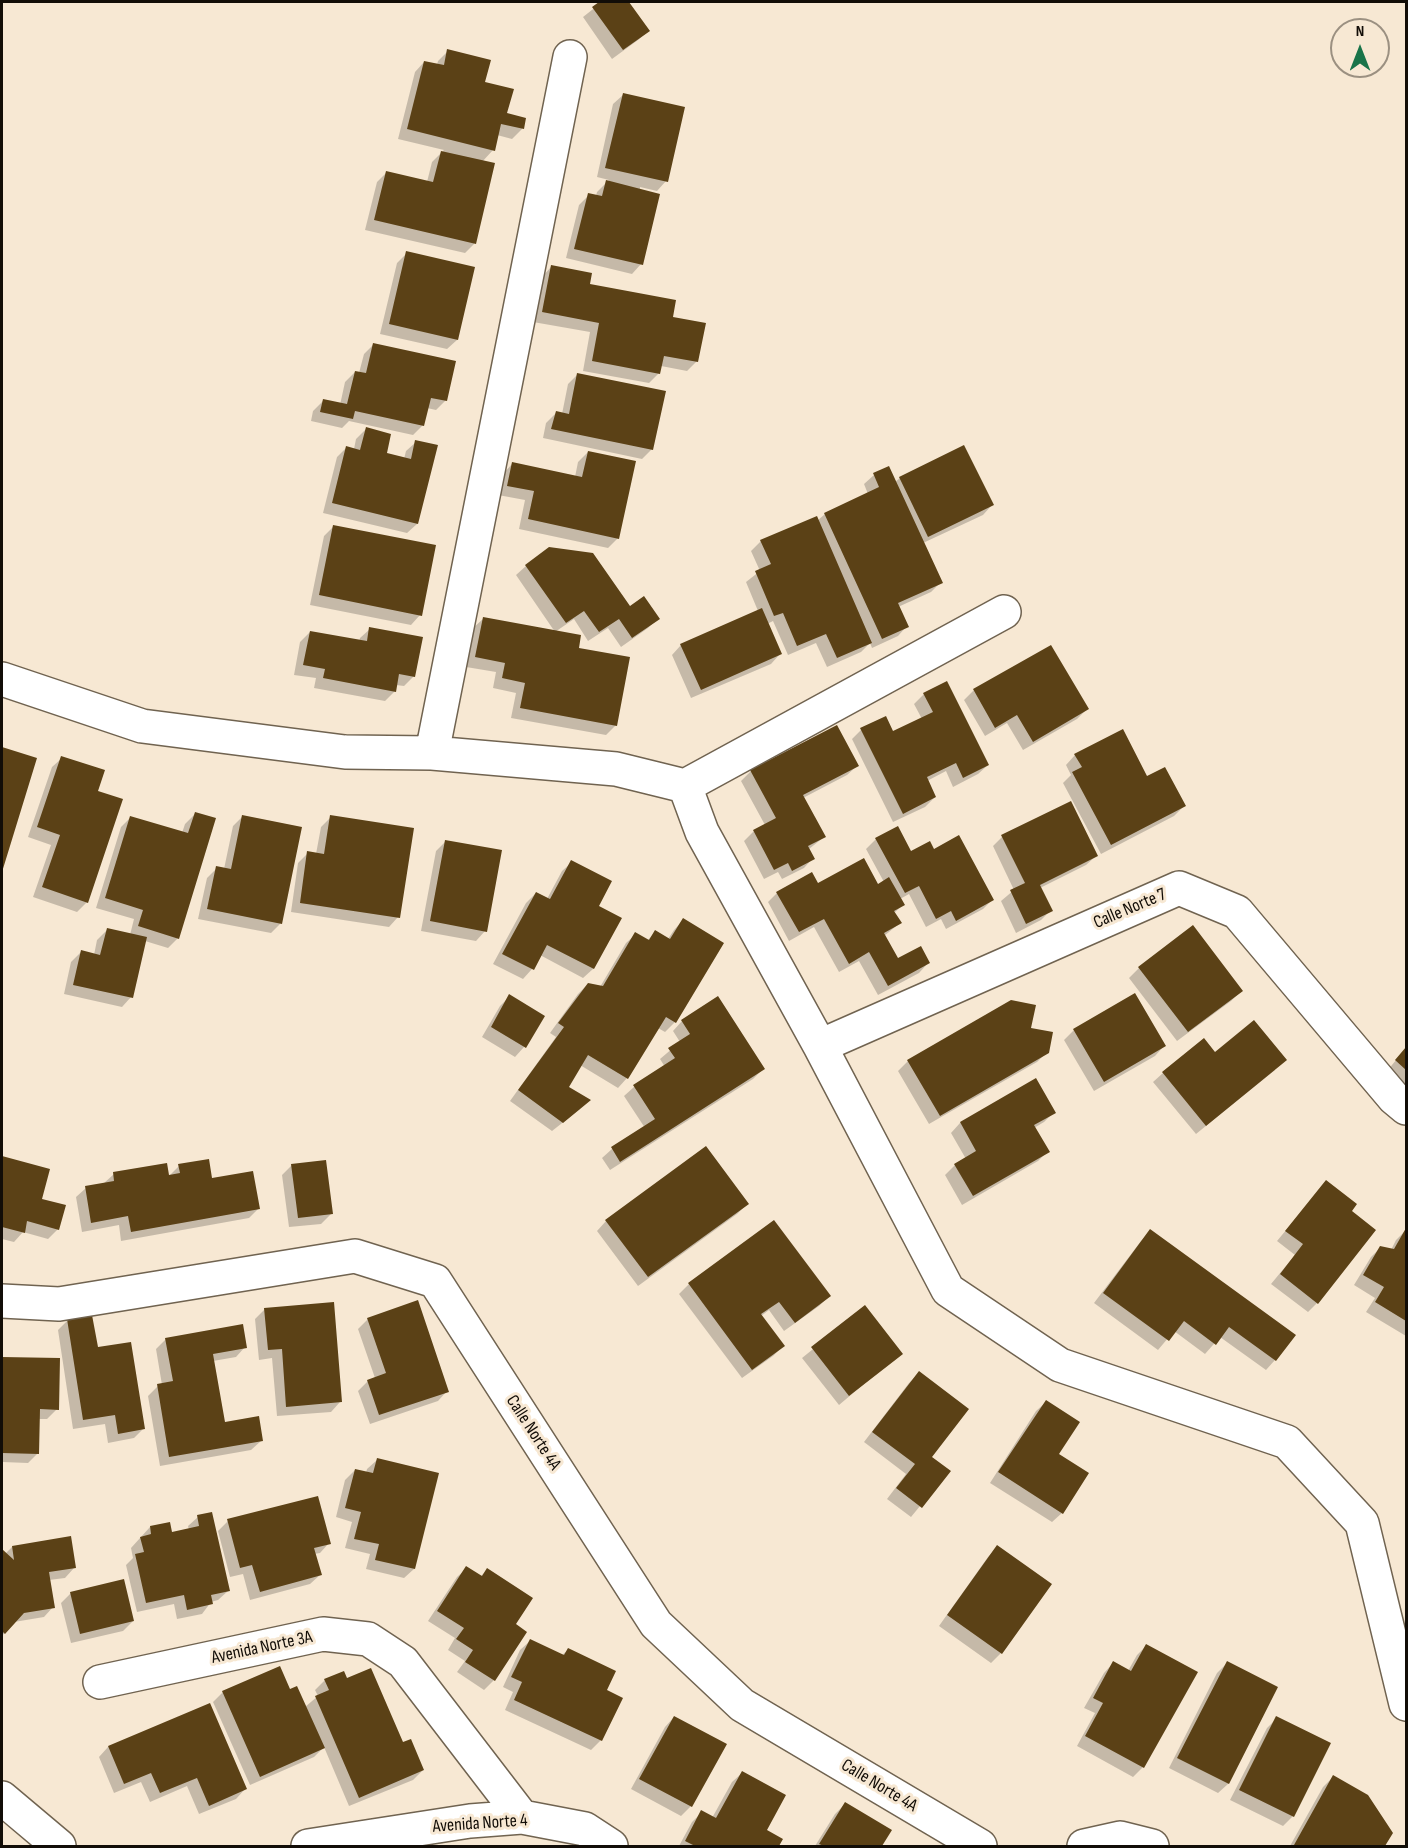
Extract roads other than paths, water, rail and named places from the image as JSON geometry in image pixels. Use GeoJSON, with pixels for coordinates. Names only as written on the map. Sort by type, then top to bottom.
{"type":"FeatureCollection","features":[{"type":"Feature","properties":{"kind":"street"},"geometry":{"type":"LineString","coordinates":[[432,753],[570,57]]}},
{"type":"Feature","properties":{"kind":"street"},"geometry":{"type":"LineString","coordinates":[[2,679],[142,726],[345,752],[432,753],[616,769],[685,786],[1004,612]]}},
{"type":"Feature","properties":{"kind":"street"},"geometry":{"type":"LineString","coordinates":[[685,786],[702,832],[820,1046],[948,1290],[1060,1365],[1287,1442],[1362,1523],[1407,1704]]}},
{"type":"Feature","properties":{"kind":"street","name":"Calle Norte 7"},"geometry":{"type":"LineString","coordinates":[[820,1046],[1179,888],[1237,912],[1394,1098],[1407,1108]]}},
{"type":"Feature","properties":{"kind":"street","name":"Calle Norte 4A"},"geometry":{"type":"LineString","coordinates":[[2,1301],[59,1304],[355,1256],[435,1281],[656,1624],[742,1705],[980,1846]]}},
{"type":"Feature","properties":{"kind":"street","name":"Avenida Norte 3A"},"geometry":{"type":"LineString","coordinates":[[100,1682],[323,1635],[368,1639],[403,1662],[522,1817]]}},
{"type":"Feature","properties":{"kind":"street"},"geometry":{"type":"LineString","coordinates":[[2,1798],[59,1846]]}},
{"type":"Feature","properties":{"kind":"street","name":"Avenida Norte 4"},"geometry":{"type":"LineString","coordinates":[[308,1846],[470,1821],[522,1817],[585,1829],[611,1846]]}},
{"type":"Feature","properties":{"kind":"street"},"geometry":{"type":"LineString","coordinates":[[1084,1846],[1120,1838],[1152,1846]]}}]}
